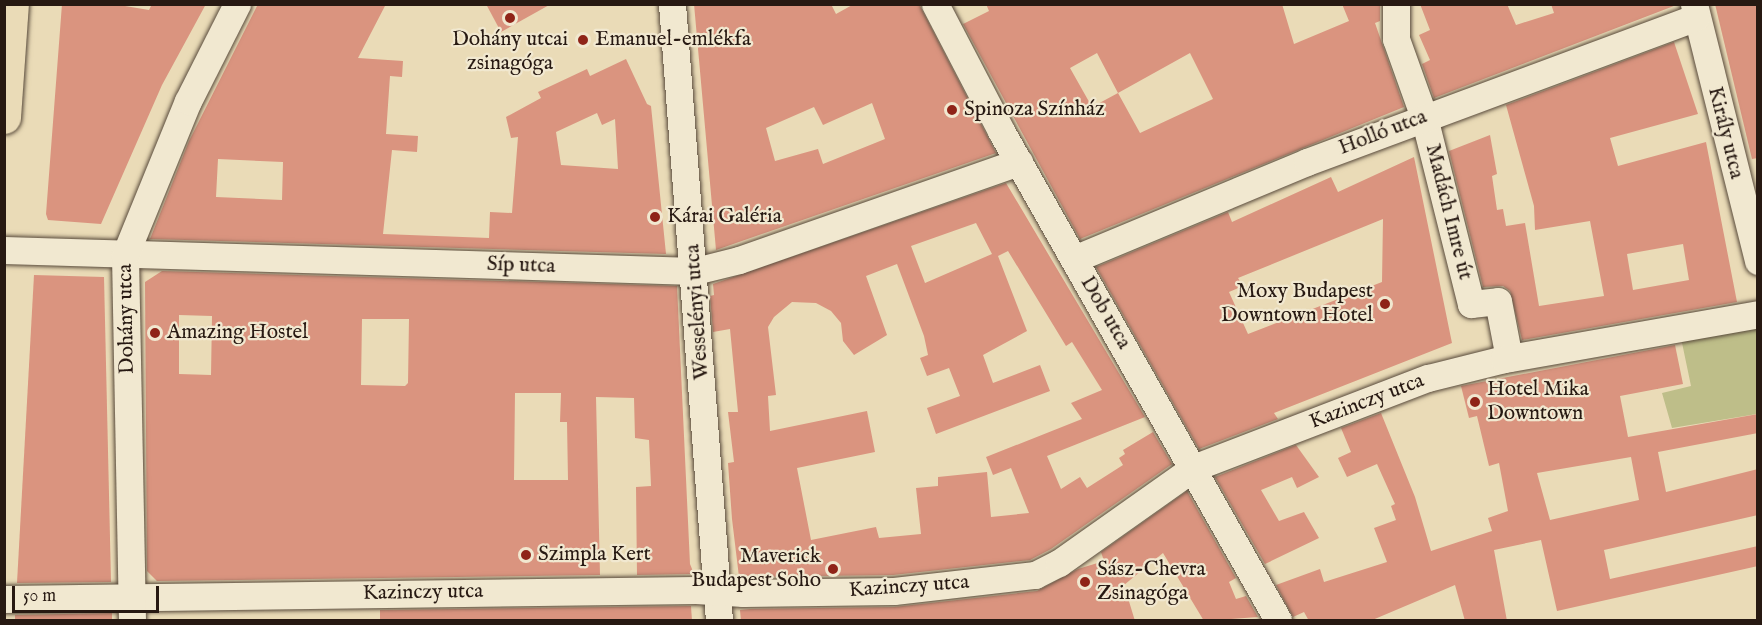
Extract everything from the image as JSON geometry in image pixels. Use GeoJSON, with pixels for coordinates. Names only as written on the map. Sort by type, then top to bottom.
{"type":"FeatureCollection","features":[{"type":"Feature","properties":{"kind":"main road"},"geometry":{"type":"LineString","coordinates":[[4,117],[12,4]]}},
{"type":"Feature","properties":{"kind":"street","name":"Dohány utca"},"geometry":{"type":"LineString","coordinates":[[132,609],[126,255],[188,101],[237,4]]}},
{"type":"Feature","properties":{"kind":"street","name":"Wesselényi utca"},"geometry":{"type":"LineString","coordinates":[[672,4],[695,271],[719,621]]}},
{"type":"Feature","properties":{"kind":"street","name":"Dob utca"},"geometry":{"type":"LineString","coordinates":[[935,4],[1019,162],[1278,621]]}},
{"type":"Feature","properties":{"kind":"street","name":"Madách Imre út"},"geometry":{"type":"LineString","coordinates":[[1396,4],[1396,39],[1424,117],[1471,304],[1498,301],[1509,358]]}},
{"type":"Feature","properties":{"kind":"street","name":"Holló utca"},"geometry":{"type":"LineString","coordinates":[[1074,259],[1424,117],[1695,11]]}},
{"type":"Feature","properties":{"kind":"street","name":"Király utca"},"geometry":{"type":"LineString","coordinates":[[1695,11],[1758,261]]}},
{"type":"Feature","properties":{"kind":"street","name":"Síp utca"},"geometry":{"type":"LineString","coordinates":[[4,250],[695,271],[739,260],[1019,162]]}},
{"type":"Feature","properties":{"kind":"street","name":"Kazinczy utca"},"geometry":{"type":"LineString","coordinates":[[4,599],[132,609],[717,591],[894,591],[1035,575],[1059,563],[1193,468],[1428,378],[1509,358],[1758,314]]}},
{"type":"Feature","properties":{"kind":"green space"},"geometry":{"type":"Polygon","coordinates":[[[1757,319],[1757,414],[1672,428],[1662,393],[1691,386],[1681,338],[1757,319]]]}},
{"type":"Feature","properties":{"kind":"building"},"geometry":{"type":"Polygon","coordinates":[[[62,4],[113,4],[149,10],[152,4],[206,4],[162,85],[101,224],[48,220],[46,214],[62,4]]]}},
{"type":"Feature","properties":{"kind":"building"},"geometry":{"type":"Polygon","coordinates":[[[258,4],[386,4],[358,58],[403,61],[402,77],[390,76],[386,134],[418,136],[417,152],[392,150],[383,234],[489,238],[490,212],[512,213],[518,137],[511,138],[506,117],[541,98],[538,92],[587,69],[590,76],[626,59],[647,104],[651,106],[666,254],[150,239],[189,141],[258,4]],[[597,113],[556,132],[561,165],[618,169],[615,119],[602,125],[597,113]],[[218,159],[216,197],[282,200],[283,162],[218,159]]]}},
{"type":"Feature","properties":{"kind":"building","name":"Dohány utcai zsinagóga"},"geometry":{"type":"Polygon","coordinates":[[[486,4],[551,4],[501,32],[486,4]]]}},
{"type":"Feature","properties":{"kind":"building"},"geometry":{"type":"Polygon","coordinates":[[[694,4],[831,4],[836,14],[854,4],[919,4],[996,153],[716,250],[694,4]],[[872,103],[823,125],[814,107],[766,128],[775,161],[818,149],[823,164],[885,139],[872,103]]]}},
{"type":"Feature","properties":{"kind":"building"},"geometry":{"type":"Polygon","coordinates":[[[986,4],[1282,4],[1294,44],[1349,21],[1342,4],[1380,4],[1380,21],[1375,23],[1404,107],[1080,239],[963,24],[989,11],[986,4]],[[1097,53],[1070,68],[1092,107],[1118,93],[1097,53]],[[1190,53],[1118,93],[1140,133],[1213,99],[1190,53]]]}},
{"type":"Feature","properties":{"kind":"building"},"geometry":{"type":"Polygon","coordinates":[[[1420,4],[1507,4],[1516,25],[1554,13],[1551,4],[1679,4],[1434,98],[1422,64],[1430,60],[1419,35],[1430,30],[1420,4]]]}},
{"type":"Feature","properties":{"kind":"building"},"geometry":{"type":"Polygon","coordinates":[[[1715,4],[1758,4],[1758,158],[1752,159],[1715,4]]]}},
{"type":"Feature","properties":{"kind":"building"},"geometry":{"type":"Polygon","coordinates":[[[1674,42],[1698,114],[1610,138],[1618,166],[1706,142],[1737,302],[1522,340],[1510,291],[1503,286],[1483,287],[1449,151],[1490,135],[1497,174],[1492,176],[1497,210],[1503,209],[1506,226],[1525,223],[1539,306],[1604,296],[1590,221],[1535,230],[1534,206],[1506,105],[1674,42]],[[1683,244],[1627,254],[1633,290],[1689,280],[1683,244]]]}},
{"type":"Feature","properties":{"kind":"building"},"geometry":{"type":"Polygon","coordinates":[[[1414,157],[1452,343],[1274,413],[1278,419],[1199,449],[1096,267],[1228,212],[1232,222],[1331,177],[1338,192],[1414,157]],[[1383,219],[1238,278],[1243,286],[1229,292],[1248,334],[1382,282],[1383,219]]]}},
{"type":"Feature","properties":{"kind":"building"},"geometry":{"type":"Polygon","coordinates":[[[1006,183],[1145,417],[1047,456],[1061,489],[1080,477],[1087,488],[1123,465],[1119,458],[1125,454],[1123,450],[1153,432],[1172,464],[1051,549],[1030,560],[893,575],[739,577],[728,463],[734,462],[728,412],[738,412],[730,329],[713,332],[710,296],[714,295],[713,284],[1006,183]],[[976,223],[911,246],[925,283],[992,254],[976,223]],[[1008,251],[998,256],[1027,331],[983,355],[993,383],[1040,365],[1050,391],[936,434],[927,408],[960,396],[949,368],[927,376],[920,358],[928,355],[924,336],[897,264],[866,276],[887,335],[854,355],[843,341],[841,323],[831,311],[816,303],[792,302],[774,317],[768,327],[776,395],[768,396],[770,431],[867,411],[875,452],[797,468],[811,540],[876,527],[879,538],[921,534],[916,488],[938,486],[938,477],[987,472],[991,517],[1029,513],[1011,468],[993,475],[986,457],[1082,419],[1071,403],[1102,390],[1072,342],[1066,346],[1008,251]]]}},
{"type":"Feature","properties":{"kind":"building"},"geometry":{"type":"Polygon","coordinates":[[[162,271],[677,286],[690,564],[694,574],[637,575],[636,487],[651,486],[649,440],[635,438],[634,398],[596,397],[600,575],[157,581],[147,571],[145,282],[162,271]],[[179,315],[179,374],[211,375],[212,316],[179,315]],[[362,319],[361,385],[405,386],[408,383],[409,319],[362,319]],[[515,393],[514,480],[568,480],[567,422],[560,422],[561,393],[515,393]]]}},
{"type":"Feature","properties":{"kind":"building"},"geometry":{"type":"Polygon","coordinates":[[[34,275],[104,277],[111,582],[17,583],[34,275]]]}},
{"type":"Feature","properties":{"kind":"building"},"geometry":{"type":"Polygon","coordinates":[[[1675,345],[1683,384],[1620,396],[1628,437],[1758,414],[1758,433],[1658,452],[1666,492],[1758,469],[1758,515],[1604,550],[1610,579],[1758,546],[1758,566],[1557,611],[1541,540],[1494,550],[1507,621],[1465,621],[1455,585],[1370,621],[1309,621],[1304,612],[1293,617],[1276,585],[1320,569],[1324,582],[1387,562],[1374,528],[1396,520],[1391,506],[1395,504],[1377,464],[1347,477],[1338,458],[1351,452],[1341,428],[1381,413],[1415,497],[1431,551],[1492,531],[1488,518],[1508,511],[1499,463],[1489,466],[1477,416],[1469,418],[1461,386],[1675,345]],[[1631,457],[1537,473],[1550,520],[1639,500],[1631,457]]]}},
{"type":"Feature","properties":{"kind":"building"},"geometry":{"type":"Polygon","coordinates":[[[1296,445],[1319,477],[1297,488],[1292,477],[1261,490],[1279,521],[1304,512],[1319,538],[1265,564],[1215,477],[1296,445]]]}},
{"type":"Feature","properties":{"kind":"building"},"geometry":{"type":"Polygon","coordinates":[[[1187,491],[1236,578],[1229,582],[1236,599],[1246,596],[1258,617],[1204,621],[1163,553],[1124,585],[1135,621],[741,621],[740,610],[894,607],[1037,591],[1078,569],[1104,561],[1101,552],[1187,491]]]}},
{"type":"Feature","properties":{"kind":"building"},"geometry":{"type":"Polygon","coordinates":[[[691,606],[692,621],[380,621],[380,610],[691,606]]]}},
{"type":"Feature","properties":{"kind":"building"},"geometry":{"type":"Polygon","coordinates":[[[112,613],[112,621],[15,621],[15,615],[112,613]]]}},
{"type":"Feature","properties":{"kind":"place","name":"Dohány utcai zsinagóga"},"geometry":{"type":"Point","coordinates":[510,18]}},
{"type":"Feature","properties":{"kind":"place","name":"Emanuel-emlékfa"},"geometry":{"type":"Point","coordinates":[583,40]}},
{"type":"Feature","properties":{"kind":"place","name":"Spinoza Színház"},"geometry":{"type":"Point","coordinates":[952,110]}},
{"type":"Feature","properties":{"kind":"place","name":"Kárai Galéria"},"geometry":{"type":"Point","coordinates":[655,217]}},
{"type":"Feature","properties":{"kind":"place","name":"Moxy Budapest Downtown Hotel"},"geometry":{"type":"Point","coordinates":[1385,304]}},
{"type":"Feature","properties":{"kind":"place","name":"Amazing Hostel"},"geometry":{"type":"Point","coordinates":[155,333]}},
{"type":"Feature","properties":{"kind":"place","name":"Hotel Mika Downtown"},"geometry":{"type":"Point","coordinates":[1475,402]}},
{"type":"Feature","properties":{"kind":"place","name":"Szimpla Kert"},"geometry":{"type":"Point","coordinates":[526,555]}},
{"type":"Feature","properties":{"kind":"place","name":"Maverick Budapest Soho"},"geometry":{"type":"Point","coordinates":[833,569]}},
{"type":"Feature","properties":{"kind":"place","name":"Sász-Chevra Zsinagóga"},"geometry":{"type":"Point","coordinates":[1085,582]}}]}
